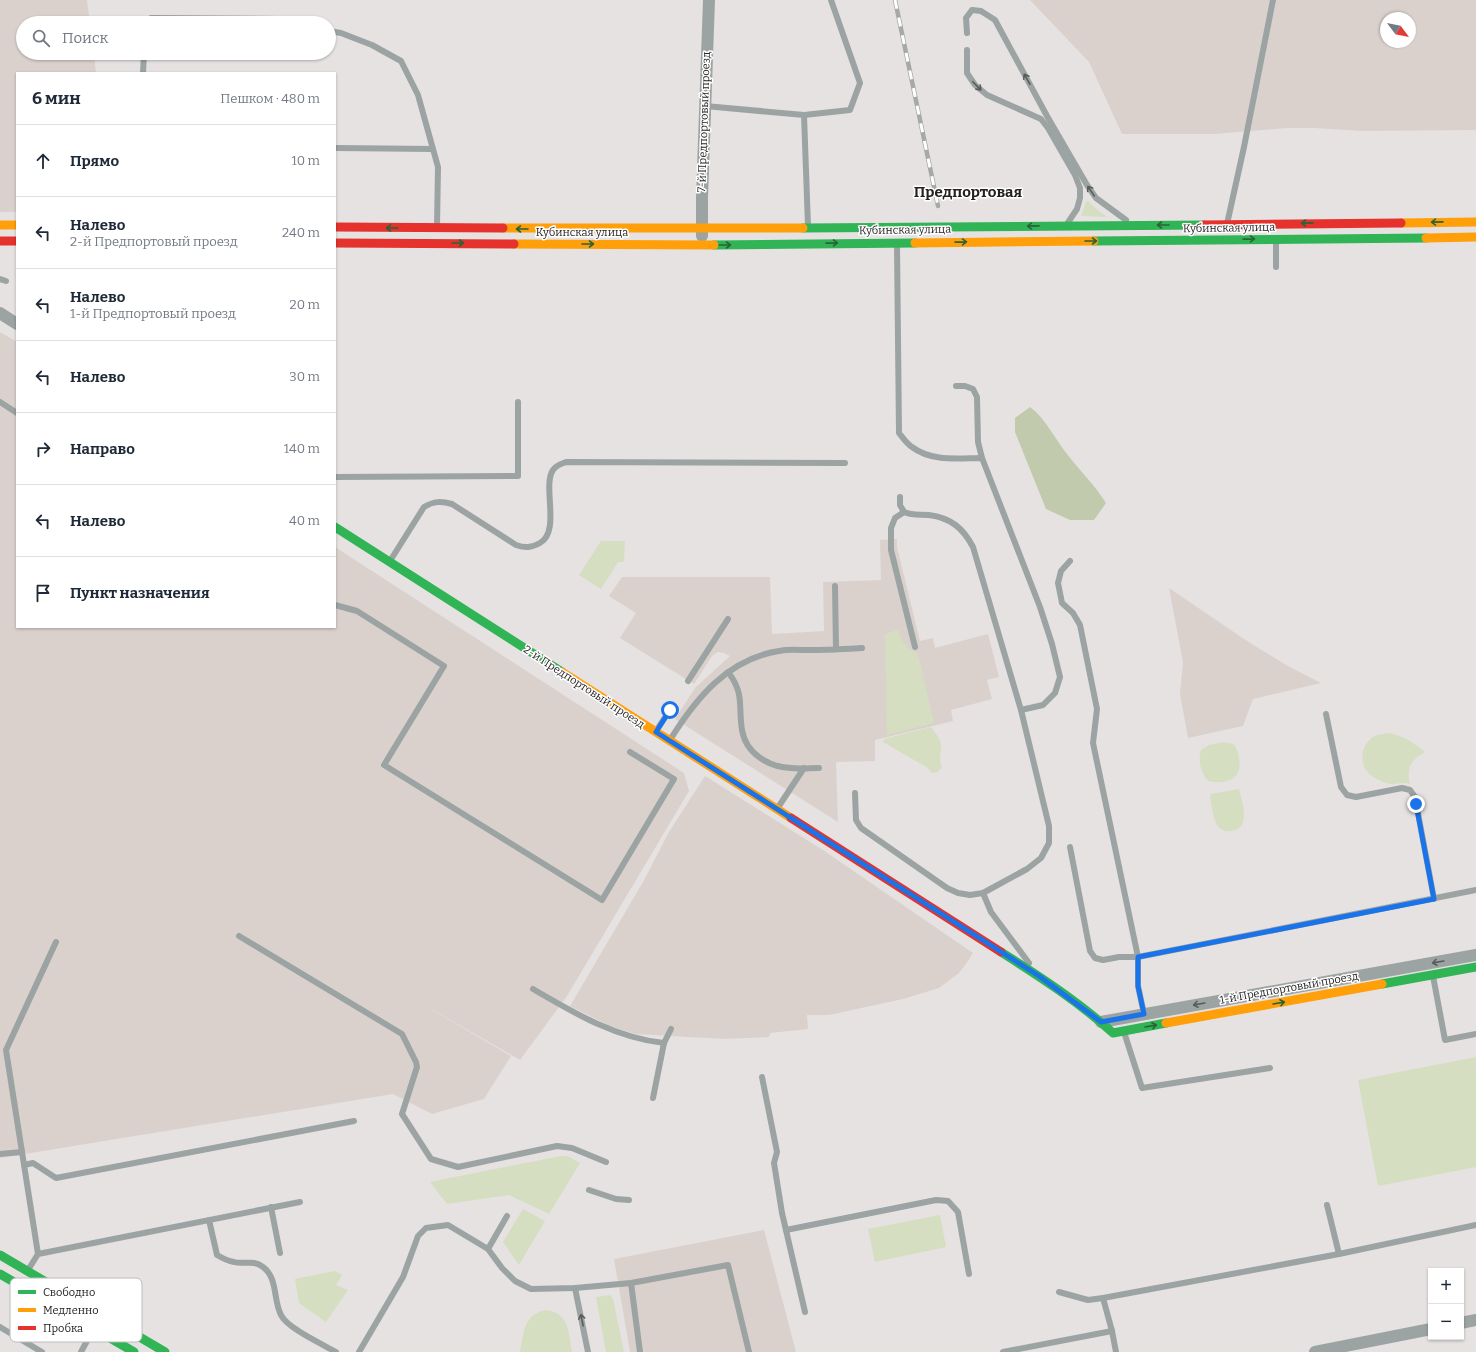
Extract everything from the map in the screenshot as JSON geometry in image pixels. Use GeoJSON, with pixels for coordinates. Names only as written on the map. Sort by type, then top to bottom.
{"type":"FeatureCollection","features":[{"type":"Feature","properties":{"kind":"main road","name":"Кубинская улица"},"geometry":{"type":"LineString","coordinates":[[336,228],[702,229],[1476,222]]}},
{"type":"Feature","properties":{"kind":"main road"},"geometry":{"type":"LineString","coordinates":[[0,225],[16,225]]}},
{"type":"Feature","properties":{"kind":"main road","name":"Кубинская улица"},"geometry":{"type":"LineString","coordinates":[[336,243],[702,245],[1476,237]]}},
{"type":"Feature","properties":{"kind":"main road"},"geometry":{"type":"LineString","coordinates":[[0,241],[16,241]]}},
{"type":"Feature","properties":{"kind":"main road","name":"2-й Предпортовый проезд"},"geometry":{"type":"LineString","coordinates":[[336,528],[1039,976],[1101,1022],[1113,1033]]}},
{"type":"Feature","properties":{"kind":"main road","name":"1-й Предпортовый проезд"},"geometry":{"type":"LineString","coordinates":[[1113,1033],[1476,967]]}},
{"type":"Feature","properties":{"kind":"main road"},"geometry":{"type":"LineString","coordinates":[[0,1255],[36,1278]]}},
{"type":"Feature","properties":{"kind":"main road"},"geometry":{"type":"LineString","coordinates":[[0,1274],[10,1280]]}},
{"type":"Feature","properties":{"kind":"main road"},"geometry":{"type":"LineString","coordinates":[[142,1339],[165,1352]]}},
{"type":"Feature","properties":{"kind":"main road"},"geometry":{"type":"LineString","coordinates":[[121,1342],[132,1351]]}},
{"type":"Feature","properties":{"kind":"street","name":"7-й Предпортовый проезд"},"geometry":{"type":"LineString","coordinates":[[702,245],[709,0]]}},
{"type":"Feature","properties":{"kind":"street"},"geometry":{"type":"LineString","coordinates":[[0,313],[16,323]]}},
{"type":"Feature","properties":{"kind":"street","name":"1-й Предпортовый проезд"},"geometry":{"type":"LineString","coordinates":[[1101,1022],[1476,955]]}},
{"type":"Feature","properties":{"kind":"street"},"geometry":{"type":"LineString","coordinates":[[1464,1322],[1476,1320]]}},
{"type":"Feature","properties":{"kind":"street"},"geometry":{"type":"LineString","coordinates":[[1315,1352],[1428,1330]]}},
{"type":"Feature","properties":{"kind":"lane"},"geometry":{"type":"LineString","coordinates":[[705,106],[804,115],[850,110],[860,83],[831,0]]}},
{"type":"Feature","properties":{"kind":"lane"},"geometry":{"type":"LineString","coordinates":[[1226,240],[1227,224],[1245,143],[1273,0]]}},
{"type":"Feature","properties":{"kind":"lane"},"geometry":{"type":"LineString","coordinates":[[967,33],[966,18],[972,10],[981,11],[995,20],[1047,116],[1087,185],[1096,198],[1112,212],[1132,225]]}},
{"type":"Feature","properties":{"kind":"lane"},"geometry":{"type":"LineString","coordinates":[[336,32],[372,46],[401,61],[418,95],[438,167],[438,243]]}},
{"type":"Feature","properties":{"kind":"lane"},"geometry":{"type":"LineString","coordinates":[[967,50],[968,73],[975,85],[987,95],[1041,119],[1048,128],[1075,175],[1080,188],[1080,198],[1077,209],[1067,225]]}},
{"type":"Feature","properties":{"kind":"lane"},"geometry":{"type":"LineString","coordinates":[[143,72],[144,60]]}},
{"type":"Feature","properties":{"kind":"lane"},"geometry":{"type":"LineString","coordinates":[[804,115],[808,244]]}},
{"type":"Feature","properties":{"kind":"lane"},"geometry":{"type":"LineString","coordinates":[[336,148],[433,149]]}},
{"type":"Feature","properties":{"kind":"lane"},"geometry":{"type":"LineString","coordinates":[[1276,224],[1276,267]]}},
{"type":"Feature","properties":{"kind":"lane"},"geometry":{"type":"LineString","coordinates":[[897,227],[899,434],[911,447],[926,456],[944,458],[982,458]]}},
{"type":"Feature","properties":{"kind":"lane"},"geometry":{"type":"LineString","coordinates":[[650,229],[650,244]]}},
{"type":"Feature","properties":{"kind":"lane"},"geometry":{"type":"LineString","coordinates":[[956,386],[965,386],[973,389],[977,397],[978,442],[982,458],[1040,607],[1052,644],[1060,677],[1055,693],[1043,705],[1021,710]]}},
{"type":"Feature","properties":{"kind":"lane"},"geometry":{"type":"LineString","coordinates":[[0,402],[16,412]]}},
{"type":"Feature","properties":{"kind":"lane"},"geometry":{"type":"LineString","coordinates":[[336,477],[518,476],[518,402]]}},
{"type":"Feature","properties":{"kind":"lane"},"geometry":{"type":"LineString","coordinates":[[389,562],[424,507],[432,502],[452,504],[516,545],[525,548],[542,542],[548,534],[550,525],[550,478],[552,470],[558,464],[566,462],[845,463]]}},
{"type":"Feature","properties":{"kind":"lane"},"geometry":{"type":"LineString","coordinates":[[855,793],[856,820],[861,828],[947,888],[958,893],[970,895],[982,893],[1027,869],[1041,858],[1049,843],[1049,826],[1021,710],[973,547],[966,534],[955,524],[942,518],[928,515],[911,515],[904,512],[900,505],[900,497]]}},
{"type":"Feature","properties":{"kind":"lane"},"geometry":{"type":"LineString","coordinates":[[904,512],[895,518],[891,528],[891,550],[915,646]]}},
{"type":"Feature","properties":{"kind":"lane"},"geometry":{"type":"LineString","coordinates":[[1070,561],[1061,571],[1058,582],[1062,603],[1072,613],[1080,625],[1096,709],[1093,743],[1138,957],[1138,986],[1144,1014]]}},
{"type":"Feature","properties":{"kind":"lane"},"geometry":{"type":"LineString","coordinates":[[835,586],[836,649]]}},
{"type":"Feature","properties":{"kind":"lane"},"geometry":{"type":"LineString","coordinates":[[336,605],[357,611],[444,666],[384,765],[602,900],[674,780],[630,752]]}},
{"type":"Feature","properties":{"kind":"lane"},"geometry":{"type":"LineString","coordinates":[[688,681],[728,619]]}},
{"type":"Feature","properties":{"kind":"lane"},"geometry":{"type":"LineString","coordinates":[[669,741],[681,722],[701,696],[718,679],[738,665],[758,656],[780,651],[862,648]]}},
{"type":"Feature","properties":{"kind":"lane"},"geometry":{"type":"LineString","coordinates":[[728,672],[735,681],[740,693],[742,730],[744,740],[750,750],[760,758],[774,765],[790,768],[819,768]]}},
{"type":"Feature","properties":{"kind":"lane"},"geometry":{"type":"LineString","coordinates":[[656,732],[670,710]]}},
{"type":"Feature","properties":{"kind":"lane"},"geometry":{"type":"LineString","coordinates":[[1326,714],[1341,787],[1347,795],[1356,797],[1402,788],[1410,790],[1415,797],[1434,899]]}},
{"type":"Feature","properties":{"kind":"lane"},"geometry":{"type":"LineString","coordinates":[[777,810],[804,768]]}},
{"type":"Feature","properties":{"kind":"lane"},"geometry":{"type":"LineString","coordinates":[[1070,847],[1090,951],[1095,958],[1103,960],[1119,957],[1138,957],[1476,890]]}},
{"type":"Feature","properties":{"kind":"lane"},"geometry":{"type":"LineString","coordinates":[[982,893],[991,912],[1039,976]]}},
{"type":"Feature","properties":{"kind":"lane"},"geometry":{"type":"LineString","coordinates":[[239,936],[402,1034],[417,1067],[402,1114],[431,1158],[458,1168],[557,1146],[572,1148],[606,1162]]}},
{"type":"Feature","properties":{"kind":"lane"},"geometry":{"type":"LineString","coordinates":[[23,1278],[38,1254],[6,1050],[56,942]]}},
{"type":"Feature","properties":{"kind":"lane"},"geometry":{"type":"LineString","coordinates":[[1433,975],[1445,1040],[1476,1034]]}},
{"type":"Feature","properties":{"kind":"lane"},"geometry":{"type":"LineString","coordinates":[[533,989],[585,1018],[611,1029],[633,1037],[664,1043]]}},
{"type":"Feature","properties":{"kind":"lane"},"geometry":{"type":"LineString","coordinates":[[653,1098],[664,1043],[671,1029]]}},
{"type":"Feature","properties":{"kind":"lane"},"geometry":{"type":"LineString","coordinates":[[1123,1031],[1142,1088],[1270,1068]]}},
{"type":"Feature","properties":{"kind":"lane"},"geometry":{"type":"LineString","coordinates":[[762,1077],[777,1152],[774,1163],[786,1230],[805,1312]]}},
{"type":"Feature","properties":{"kind":"lane"},"geometry":{"type":"LineString","coordinates":[[24,1165],[34,1163],[56,1178],[354,1121]]}},
{"type":"Feature","properties":{"kind":"lane"},"geometry":{"type":"LineString","coordinates":[[0,1154],[22,1152]]}},
{"type":"Feature","properties":{"kind":"lane"},"geometry":{"type":"LineString","coordinates":[[589,1190],[616,1200],[629,1200]]}},
{"type":"Feature","properties":{"kind":"lane"},"geometry":{"type":"LineString","coordinates":[[786,1230],[936,1200],[948,1201],[958,1212],[969,1274]]}},
{"type":"Feature","properties":{"kind":"lane"},"geometry":{"type":"LineString","coordinates":[[38,1254],[300,1202]]}},
{"type":"Feature","properties":{"kind":"lane"},"geometry":{"type":"LineString","coordinates":[[1327,1205],[1339,1254]]}},
{"type":"Feature","properties":{"kind":"lane"},"geometry":{"type":"LineString","coordinates":[[271,1208],[280,1253]]}},
{"type":"Feature","properties":{"kind":"lane"},"geometry":{"type":"LineString","coordinates":[[488,1249],[507,1216]]}},
{"type":"Feature","properties":{"kind":"lane"},"geometry":{"type":"LineString","coordinates":[[209,1220],[217,1256],[235,1263],[253,1262],[263,1266],[270,1275],[280,1314],[285,1322],[336,1352]]}},
{"type":"Feature","properties":{"kind":"lane"},"geometry":{"type":"LineString","coordinates":[[358,1352],[403,1277],[418,1236],[426,1228],[448,1225],[488,1249],[502,1268],[515,1281],[531,1289],[575,1288],[631,1283],[728,1265],[749,1352]]}},
{"type":"Feature","properties":{"kind":"lane"},"geometry":{"type":"LineString","coordinates":[[1059,1292],[1088,1300],[1103,1298],[1339,1254],[1476,1225]]}},
{"type":"Feature","properties":{"kind":"lane"},"geometry":{"type":"LineString","coordinates":[[631,1283],[640,1352]]}},
{"type":"Feature","properties":{"kind":"lane"},"geometry":{"type":"LineString","coordinates":[[575,1288],[588,1352]]}},
{"type":"Feature","properties":{"kind":"lane"},"geometry":{"type":"LineString","coordinates":[[1103,1298],[1116,1352]]}},
{"type":"Feature","properties":{"kind":"lane"},"geometry":{"type":"LineString","coordinates":[[0,1327],[10,1333]]}},
{"type":"Feature","properties":{"kind":"lane"},"geometry":{"type":"LineString","coordinates":[[1003,1352],[1112,1331]]}},
{"type":"Feature","properties":{"kind":"lane"},"geometry":{"type":"LineString","coordinates":[[25,1342],[42,1352]]}},
{"type":"Feature","properties":{"kind":"lane"},"geometry":{"type":"LineString","coordinates":[[81,1352],[87,1342]]}},
{"type":"Feature","properties":{"kind":"lane"},"geometry":{"type":"LineString","coordinates":[[132,1351],[136,1342]]}},
{"type":"Feature","properties":{"kind":"shaded area"},"geometry":{"type":"Polygon","coordinates":[[[0,0],[87,0],[89,16],[16,16],[16,60],[95,60],[96,72],[16,72],[16,212],[0,212],[0,0]]]}},
{"type":"Feature","properties":{"kind":"shaded area"},"geometry":{"type":"Polygon","coordinates":[[[1030,0],[1476,0],[1476,130],[1363,131],[1288,128],[1214,134],[1122,134],[1089,62],[1030,0]]]}},
{"type":"Feature","properties":{"kind":"shaded area"},"geometry":{"type":"Polygon","coordinates":[[[0,332],[16,341],[16,628],[336,628],[336,548],[684,773],[689,791],[567,996],[520,1060],[407,995],[511,1056],[484,1099],[432,1114],[393,1094],[0,1158],[0,332]]]}},
{"type":"Feature","properties":{"kind":"shaded area"},"geometry":{"type":"Polygon","coordinates":[[[897,539],[897,547],[920,641],[933,638],[935,648],[988,634],[999,677],[987,680],[992,699],[951,710],[953,721],[875,740],[875,761],[836,762],[838,822],[675,719],[695,688],[730,656],[718,652],[712,656],[694,684],[620,638],[636,613],[609,596],[622,577],[770,577],[772,634],[824,631],[823,582],[881,580],[880,540],[897,539]]]}},
{"type":"Feature","properties":{"kind":"shaded area"},"geometry":{"type":"Polygon","coordinates":[[[1169,588],[1247,641],[1288,666],[1321,683],[1253,699],[1243,726],[1188,738],[1180,694],[1183,662],[1169,588]]]}},
{"type":"Feature","properties":{"kind":"shaded area"},"geometry":{"type":"Polygon","coordinates":[[[705,776],[823,850],[973,953],[966,964],[959,973],[939,988],[903,999],[829,1015],[807,1015],[808,1029],[770,1033],[769,1037],[724,1039],[635,1034],[608,1025],[570,1006],[643,882],[669,832],[705,776]]]}},
{"type":"Feature","properties":{"kind":"shaded area"},"geometry":{"type":"Polygon","coordinates":[[[764,1230],[796,1352],[630,1352],[614,1259],[764,1230]]]}},
{"type":"Feature","properties":{"kind":"green space"},"geometry":{"type":"Polygon","coordinates":[[[1088,201],[1107,217],[1081,216],[1086,202],[1088,201]]]}},
{"type":"Feature","properties":{"kind":"green space"},"geometry":{"type":"Polygon","coordinates":[[[1030,407],[1046,423],[1067,454],[1106,503],[1094,520],[1070,520],[1046,509],[1015,432],[1015,418],[1030,407]]]}},
{"type":"Feature","properties":{"kind":"green space"},"geometry":{"type":"Polygon","coordinates":[[[601,541],[625,541],[624,562],[618,562],[601,589],[579,575],[601,541]]]}},
{"type":"Feature","properties":{"kind":"green space"},"geometry":{"type":"Polygon","coordinates":[[[898,630],[905,644],[918,654],[934,723],[887,735],[885,634],[898,630]]]}},
{"type":"Feature","properties":{"kind":"green space"},"geometry":{"type":"Polygon","coordinates":[[[931,727],[939,738],[941,745],[940,761],[942,767],[938,772],[932,773],[928,768],[883,742],[884,739],[931,727]]]}},
{"type":"Feature","properties":{"kind":"green space"},"geometry":{"type":"Polygon","coordinates":[[[1389,733],[1408,740],[1425,752],[1413,761],[1409,769],[1410,784],[1390,784],[1384,782],[1367,772],[1364,766],[1362,754],[1367,743],[1371,738],[1377,735],[1389,733]]]}},
{"type":"Feature","properties":{"kind":"green space"},"geometry":{"type":"Polygon","coordinates":[[[1224,742],[1233,744],[1236,749],[1240,765],[1236,776],[1227,781],[1208,781],[1200,766],[1201,750],[1209,745],[1224,742]]]}},
{"type":"Feature","properties":{"kind":"green space"},"geometry":{"type":"Polygon","coordinates":[[[1239,789],[1244,820],[1242,825],[1237,829],[1229,831],[1223,830],[1218,827],[1216,822],[1212,810],[1210,794],[1239,789]]]}},
{"type":"Feature","properties":{"kind":"green space"},"geometry":{"type":"Polygon","coordinates":[[[1476,1057],[1476,1167],[1378,1186],[1358,1080],[1476,1057]]]}},
{"type":"Feature","properties":{"kind":"green space"},"geometry":{"type":"Polygon","coordinates":[[[567,1156],[580,1163],[549,1214],[509,1195],[447,1204],[430,1182],[567,1156]]]}},
{"type":"Feature","properties":{"kind":"green space"},"geometry":{"type":"Polygon","coordinates":[[[523,1209],[545,1221],[519,1265],[503,1242],[523,1209]]]}},
{"type":"Feature","properties":{"kind":"green space"},"geometry":{"type":"Polygon","coordinates":[[[940,1215],[946,1247],[875,1262],[868,1229],[940,1215]]]}},
{"type":"Feature","properties":{"kind":"green space"},"geometry":{"type":"Polygon","coordinates":[[[335,1271],[342,1275],[336,1285],[348,1290],[326,1322],[299,1303],[295,1279],[335,1271]]]}},
{"type":"Feature","properties":{"kind":"green space"},"geometry":{"type":"Polygon","coordinates":[[[610,1295],[613,1299],[624,1352],[606,1352],[596,1297],[610,1295]]]}},
{"type":"Feature","properties":{"kind":"green space"},"geometry":{"type":"Polygon","coordinates":[[[546,1310],[560,1315],[564,1320],[568,1331],[572,1352],[520,1352],[524,1331],[529,1320],[538,1312],[546,1310]]]}},
{"type":"Feature","properties":{"kind":"railway"},"geometry":{"type":"LineString","coordinates":[[895,0],[938,206]]}},
{"type":"Feature","properties":{"kind":"traffic: fast"},"geometry":{"type":"LineString","coordinates":[[803,228],[1204,225]]}},
{"type":"Feature","properties":{"kind":"traffic: fast"},"geometry":{"type":"LineString","coordinates":[[1094,241],[1426,238]]}},
{"type":"Feature","properties":{"kind":"traffic: fast"},"geometry":{"type":"LineString","coordinates":[[714,245],[915,243]]}},
{"type":"Feature","properties":{"kind":"traffic: fast"},"geometry":{"type":"LineString","coordinates":[[336,528],[562,672]]}},
{"type":"Feature","properties":{"kind":"traffic: fast"},"geometry":{"type":"LineString","coordinates":[[1001,952],[1073,1000],[1113,1033],[1166,1023]]}},
{"type":"Feature","properties":{"kind":"traffic: fast"},"geometry":{"type":"LineString","coordinates":[[1382,984],[1476,967]]}},
{"type":"Feature","properties":{"kind":"traffic: fast"},"geometry":{"type":"LineString","coordinates":[[0,1255],[39,1278]]}},
{"type":"Feature","properties":{"kind":"traffic: fast"},"geometry":{"type":"LineString","coordinates":[[0,1274],[10,1280]]}},
{"type":"Feature","properties":{"kind":"traffic: fast"},"geometry":{"type":"LineString","coordinates":[[142,1338],[165,1352]]}},
{"type":"Feature","properties":{"kind":"traffic: fast"},"geometry":{"type":"LineString","coordinates":[[117,1342],[134,1352]]}},
{"type":"Feature","properties":{"kind":"traffic: slow"},"geometry":{"type":"LineString","coordinates":[[1401,223],[1476,222]]}},
{"type":"Feature","properties":{"kind":"traffic: slow"},"geometry":{"type":"LineString","coordinates":[[0,225],[16,225]]}},
{"type":"Feature","properties":{"kind":"traffic: slow"},"geometry":{"type":"LineString","coordinates":[[503,228],[803,228]]}},
{"type":"Feature","properties":{"kind":"traffic: slow"},"geometry":{"type":"LineString","coordinates":[[1426,238],[1476,237]]}},
{"type":"Feature","properties":{"kind":"traffic: slow"},"geometry":{"type":"LineString","coordinates":[[915,243],[1094,241]]}},
{"type":"Feature","properties":{"kind":"traffic: slow"},"geometry":{"type":"LineString","coordinates":[[514,244],[714,245]]}},
{"type":"Feature","properties":{"kind":"traffic: slow"},"geometry":{"type":"LineString","coordinates":[[562,672],[791,818]]}},
{"type":"Feature","properties":{"kind":"traffic: slow"},"geometry":{"type":"LineString","coordinates":[[1166,1023],[1382,984]]}},
{"type":"Feature","properties":{"kind":"traffic: jam"},"geometry":{"type":"LineString","coordinates":[[1204,225],[1401,223]]}},
{"type":"Feature","properties":{"kind":"traffic: jam"},"geometry":{"type":"LineString","coordinates":[[336,227],[503,228]]}},
{"type":"Feature","properties":{"kind":"traffic: jam"},"geometry":{"type":"LineString","coordinates":[[0,241],[16,241]]}},
{"type":"Feature","properties":{"kind":"traffic: jam"},"geometry":{"type":"LineString","coordinates":[[336,243],[514,244]]}},
{"type":"Feature","properties":{"kind":"traffic: jam"},"geometry":{"type":"LineString","coordinates":[[791,818],[1001,952]]}},
{"type":"Feature","properties":{"kind":"district","name":"Предпортовая"},"geometry":{"type":"Point","coordinates":[968,192]}},
{"type":"Feature","properties":{"kind":"route"},"geometry":{"type":"LineString","coordinates":[[670,710],[656,732],[1039,976],[1101,1022],[1144,1014],[1138,986],[1138,957],[1434,899],[1416,804]]}}]}
